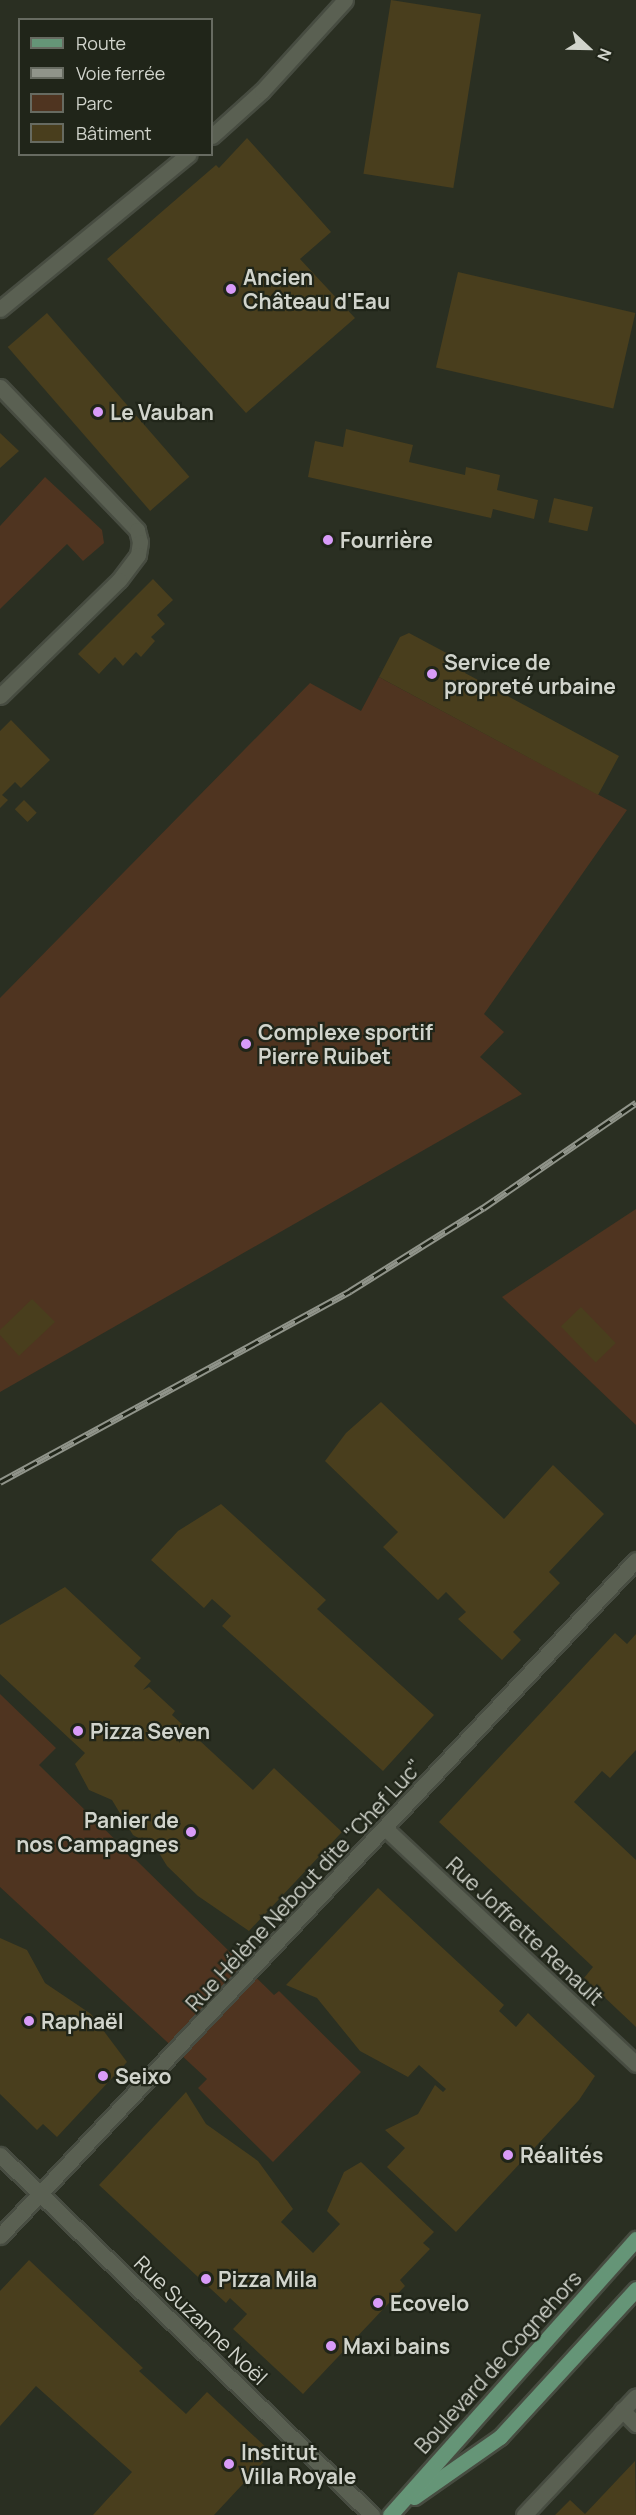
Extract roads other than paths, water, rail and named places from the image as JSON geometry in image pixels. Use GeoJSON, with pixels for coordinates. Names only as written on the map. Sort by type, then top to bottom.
{"type":"FeatureCollection","features":[{"type":"Feature","properties":{"kind":"main road","name":"Boulevard de Cognehors"},"geometry":{"type":"LineString","coordinates":[[392,2514],[636,2239]]}},
{"type":"Feature","properties":{"kind":"main road","name":"Boulevard de Cognehors"},"geometry":{"type":"LineString","coordinates":[[392,2514],[500,2437],[636,2289]]}},
{"type":"Feature","properties":{"kind":"street"},"geometry":{"type":"LineString","coordinates":[[213,135],[262,91],[345,0]]}},
{"type":"Feature","properties":{"kind":"street"},"geometry":{"type":"LineString","coordinates":[[0,309],[187,156]]}},
{"type":"Feature","properties":{"kind":"street"},"geometry":{"type":"LineString","coordinates":[[0,387],[137,531],[140,542],[138,555],[119,580],[0,696]]}},
{"type":"Feature","properties":{"kind":"street","name":"Rue Hélène Nebout dite \"Chef Luc\""},"geometry":{"type":"LineString","coordinates":[[0,2236],[386,1829],[636,1560]]}},
{"type":"Feature","properties":{"kind":"street","name":"Rue Joffrette Renault"},"geometry":{"type":"LineString","coordinates":[[386,1829],[636,2064]]}},
{"type":"Feature","properties":{"kind":"street","name":"Rue Suzanne Noël"},"geometry":{"type":"LineString","coordinates":[[0,2155],[372,2515]]}},
{"type":"Feature","properties":{"kind":"street"},"geometry":{"type":"LineString","coordinates":[[525,2515],[636,2396]]}},
{"type":"Feature","properties":{"kind":"street"},"geometry":{"type":"LineString","coordinates":[[622,2410],[636,2424]]}},
{"type":"Feature","properties":{"kind":"railway"},"geometry":{"type":"LineString","coordinates":[[0,1482],[350,1291],[483,1208],[636,1103]]}},
{"type":"Feature","properties":{"kind":"place","name":"Ancien Château d'Eau"},"geometry":{"type":"Point","coordinates":[231,289]}},
{"type":"Feature","properties":{"kind":"place","name":"Le Vauban"},"geometry":{"type":"Point","coordinates":[98,412]}},
{"type":"Feature","properties":{"kind":"place","name":"Fourrière"},"geometry":{"type":"Point","coordinates":[328,540]}},
{"type":"Feature","properties":{"kind":"place","name":"Service de propreté urbaine"},"geometry":{"type":"Point","coordinates":[432,674]}},
{"type":"Feature","properties":{"kind":"place","name":"Complexe sportif Pierre Ruibet"},"geometry":{"type":"Point","coordinates":[246,1044]}},
{"type":"Feature","properties":{"kind":"place","name":"Pizza Seven"},"geometry":{"type":"Point","coordinates":[78,1731]}},
{"type":"Feature","properties":{"kind":"place","name":"Panier de nos Campagnes"},"geometry":{"type":"Point","coordinates":[191,1832]}},
{"type":"Feature","properties":{"kind":"place","name":"Raphaël"},"geometry":{"type":"Point","coordinates":[29,2021]}},
{"type":"Feature","properties":{"kind":"place","name":"Seixo"},"geometry":{"type":"Point","coordinates":[103,2076]}},
{"type":"Feature","properties":{"kind":"place","name":"Réalités"},"geometry":{"type":"Point","coordinates":[508,2155]}},
{"type":"Feature","properties":{"kind":"place","name":"Pizza Mila"},"geometry":{"type":"Point","coordinates":[206,2279]}},
{"type":"Feature","properties":{"kind":"place","name":"Ecovelo"},"geometry":{"type":"Point","coordinates":[378,2303]}},
{"type":"Feature","properties":{"kind":"place","name":"Maxi bains"},"geometry":{"type":"Point","coordinates":[331,2346]}},
{"type":"Feature","properties":{"kind":"place","name":"Institut Villa Royale"},"geometry":{"type":"Point","coordinates":[229,2464]}}]}
